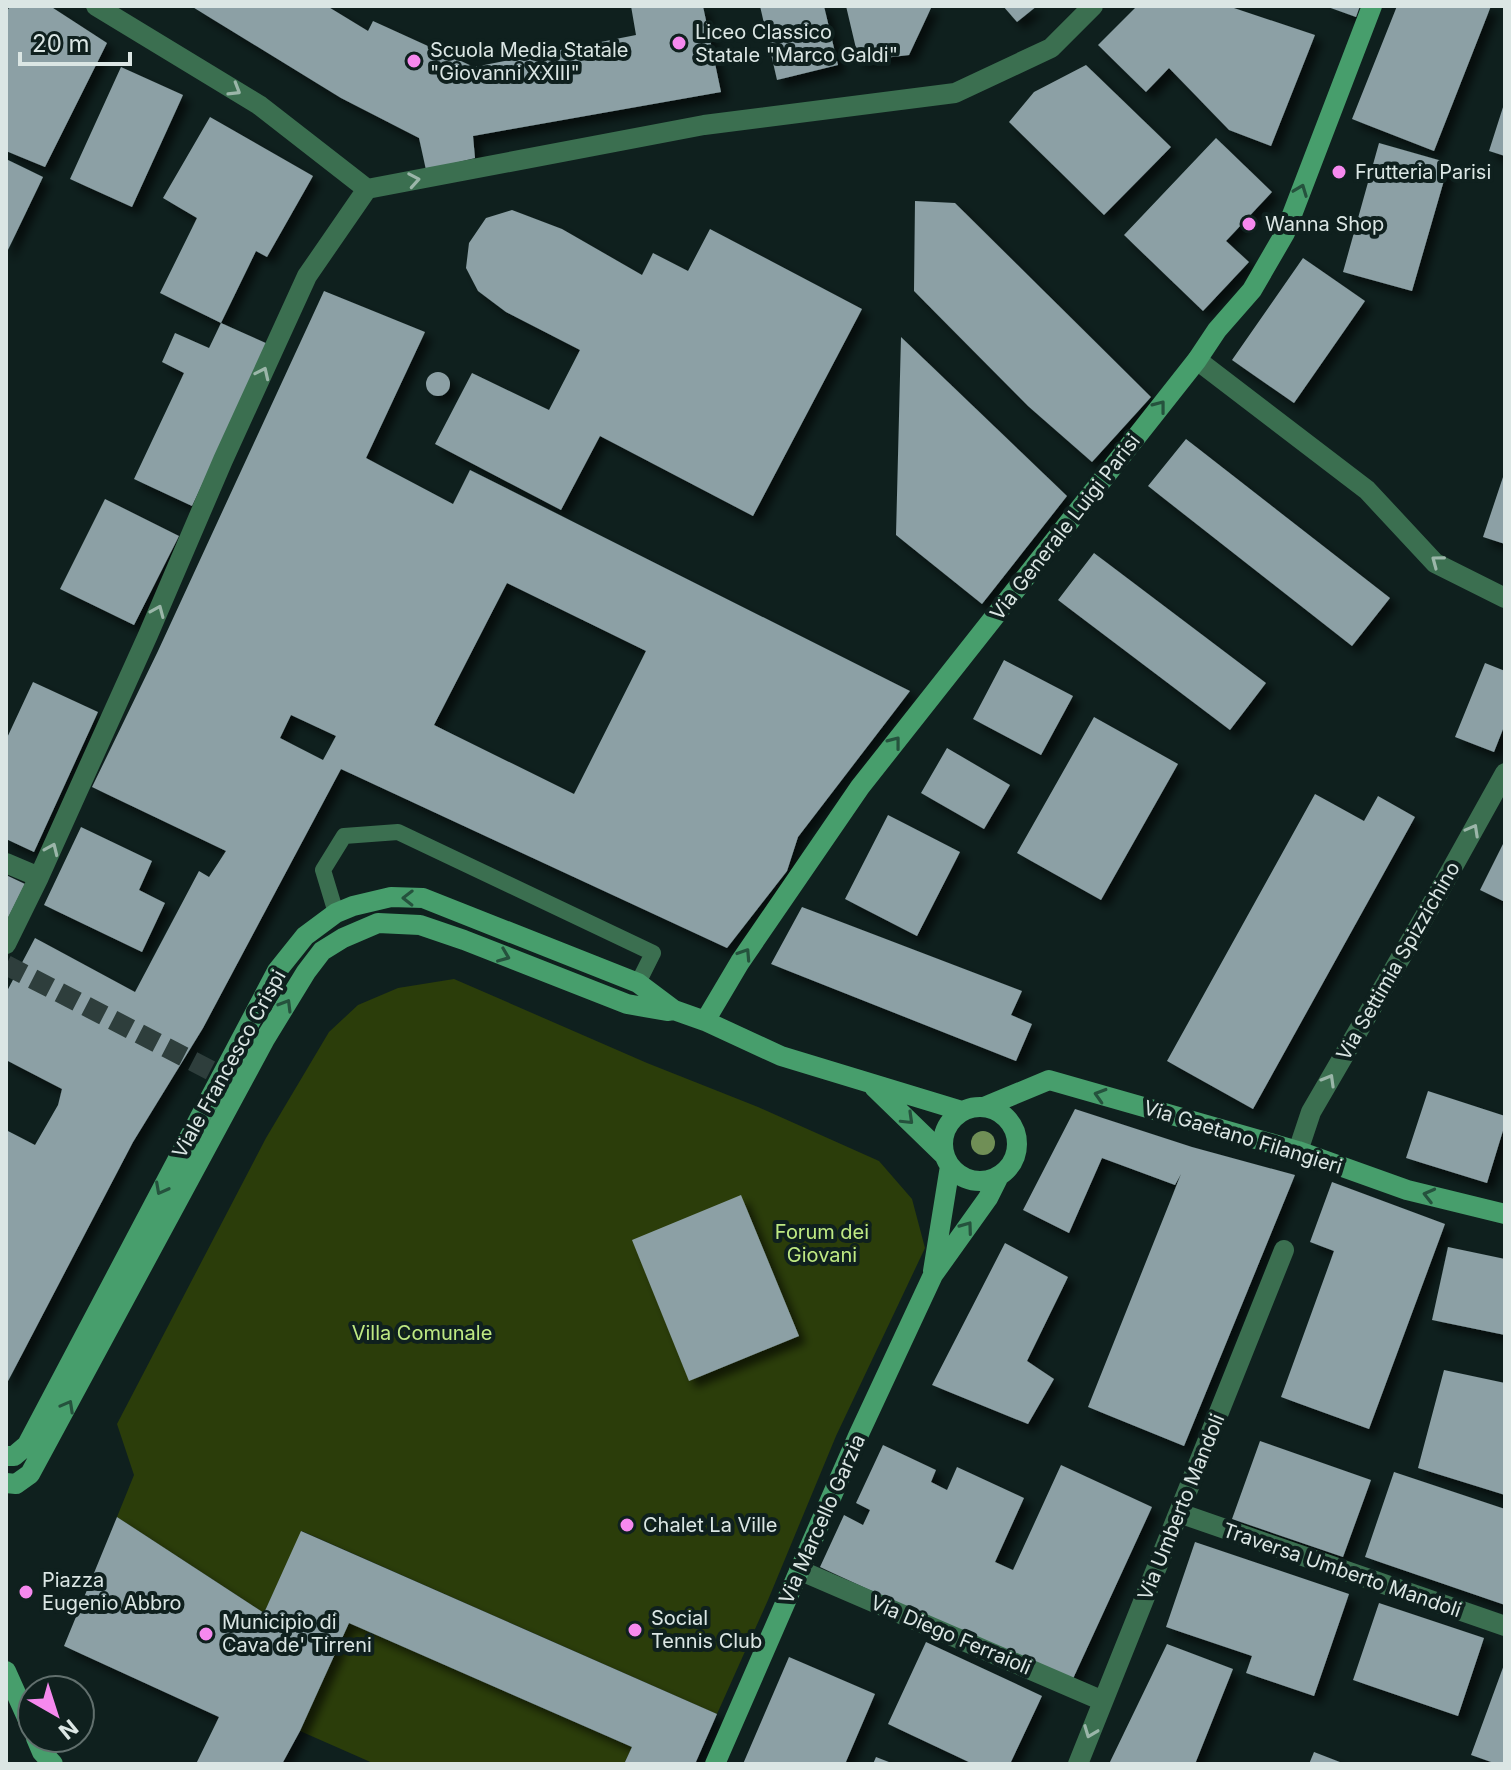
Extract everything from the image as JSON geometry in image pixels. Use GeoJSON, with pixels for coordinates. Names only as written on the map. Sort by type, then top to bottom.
{"type":"FeatureCollection","features":[{"type":"Feature","properties":{"kind":"street"},"geometry":{"type":"LineString","coordinates":[[96,6],[259,105],[367,189]]}},
{"type":"Feature","properties":{"kind":"street"},"geometry":{"type":"LineString","coordinates":[[6,944],[39,877],[307,276],[367,189],[704,125],[955,93],[1051,48],[1093,6]]}},
{"type":"Feature","properties":{"kind":"street","name":"Via Generale Luigi Parisi"},"geometry":{"type":"LineString","coordinates":[[705,1021],[740,962],[860,787],[1197,360],[1217,330],[1252,290],[1285,233],[1372,6]]}},
{"type":"Feature","properties":{"kind":"street"},"geometry":{"type":"LineString","coordinates":[[1197,360],[1367,490],[1435,563],[1505,598]]}},
{"type":"Feature","properties":{"kind":"street","name":"Via Settimia Spizzichino"},"geometry":{"type":"LineString","coordinates":[[1298,1151],[1311,1112],[1505,773]]}},
{"type":"Feature","properties":{"kind":"street"},"geometry":{"type":"LineString","coordinates":[[6,863],[39,877]]}},
{"type":"Feature","properties":{"kind":"street","name":"Viale Francesco Crispi"},"geometry":{"type":"LineString","coordinates":[[6,1456],[14,1456],[27,1445],[277,971],[305,936],[336,913],[353,906],[391,897],[423,898],[638,983],[674,1010],[781,1056],[962,1111],[984,1107]]}},
{"type":"Feature","properties":{"kind":"street","name":"Viale Francesco Crispi"},"geometry":{"type":"LineString","coordinates":[[6,1483],[16,1484],[30,1474],[265,1039],[322,951],[378,923],[420,925],[627,1004],[674,1010]]}},
{"type":"Feature","properties":{"kind":"street","name":"Via Gaetano Filangieri"},"geometry":{"type":"LineString","coordinates":[[984,1107],[1049,1080],[1298,1151],[1407,1190],[1505,1214]]}},
{"type":"Feature","properties":{"kind":"street","name":"Viale Francesco Crispi"},"geometry":{"type":"LineString","coordinates":[[871,1084],[947,1160],[957,1174],[978,1182],[999,1176]]}},
{"type":"Feature","properties":{"kind":"street"},"geometry":{"type":"LineString","coordinates":[[933,1275],[988,1198],[999,1176],[1014,1159],[1017,1136],[1012,1125],[1005,1116],[984,1107]]}},
{"type":"Feature","properties":{"kind":"street"},"geometry":{"type":"LineString","coordinates":[[933,1275],[947,1160],[943,1145],[948,1125],[962,1111]]}},
{"type":"Feature","properties":{"kind":"street","name":"Via Umberto Mandoli"},"geometry":{"type":"LineString","coordinates":[[1078,1764],[1284,1250]]}},
{"type":"Feature","properties":{"kind":"street","name":"Via Marcello Garzia"},"geometry":{"type":"LineString","coordinates":[[715,1764],[858,1436],[933,1275]]}},
{"type":"Feature","properties":{"kind":"street","name":"Traversa Umberto Mandoli"},"geometry":{"type":"LineString","coordinates":[[1179,1513],[1505,1626]]}},
{"type":"Feature","properties":{"kind":"street","name":"Via Diego Ferraioli"},"geometry":{"type":"LineString","coordinates":[[799,1570],[1103,1701]]}},
{"type":"Feature","properties":{"kind":"street"},"geometry":{"type":"LineString","coordinates":[[6,1671],[16,1693]]}},
{"type":"Feature","properties":{"kind":"lane"},"geometry":{"type":"LineString","coordinates":[[336,913],[323,870],[344,836],[398,832],[653,953],[638,983]]}},
{"type":"Feature","properties":{"kind":"green space","name":"Villa Comunale"},"geometry":{"type":"Polygon","coordinates":[[[454,979],[879,1161],[912,1199],[925,1248],[836,1436],[717,1714],[302,1531],[264,1613],[117,1517],[134,1475],[117,1424],[266,1138],[329,1032],[358,1005],[398,988],[454,979]]]}},
{"type":"Feature","properties":{"kind":"green space"},"geometry":{"type":"Polygon","coordinates":[[[349,1623],[632,1747],[624,1764],[375,1764],[300,1731],[349,1623]]]}},
{"type":"Feature","properties":{"kind":"building"},"geometry":{"type":"Polygon","coordinates":[[[10,6],[50,6],[107,43],[45,167],[6,151],[6,13],[10,6]]]}},
{"type":"Feature","properties":{"kind":"building"},"geometry":{"type":"Polygon","coordinates":[[[191,6],[327,6],[368,31],[373,21],[474,67],[636,35],[631,6],[703,6],[721,92],[473,136],[475,158],[426,170],[419,138],[341,98],[191,6]]]}},
{"type":"Feature","properties":{"kind":"building"},"geometry":{"type":"Polygon","coordinates":[[[760,6],[824,6],[838,65],[777,80],[760,6]]]}},
{"type":"Feature","properties":{"kind":"building"},"geometry":{"type":"Polygon","coordinates":[[[846,6],[932,6],[909,55],[859,61],[846,6]]]}},
{"type":"Feature","properties":{"kind":"building"},"geometry":{"type":"Polygon","coordinates":[[[1003,6],[1037,6],[1017,22],[1003,6]]]}},
{"type":"Feature","properties":{"kind":"building"},"geometry":{"type":"Polygon","coordinates":[[[1137,6],[1228,6],[1315,35],[1271,146],[1229,130],[1169,68],[1146,92],[1098,45],[1137,6]]]}},
{"type":"Feature","properties":{"kind":"building"},"geometry":{"type":"Polygon","coordinates":[[[1325,6],[1360,6],[1356,17],[1325,6]]]}},
{"type":"Feature","properties":{"kind":"building"},"geometry":{"type":"Polygon","coordinates":[[[1397,6],[1491,6],[1434,151],[1352,119],[1397,6]]]}},
{"type":"Feature","properties":{"kind":"building"},"geometry":{"type":"Polygon","coordinates":[[[1086,65],[1171,147],[1104,215],[1009,122],[1034,92],[1086,65]]]}},
{"type":"Feature","properties":{"kind":"building"},"geometry":{"type":"Polygon","coordinates":[[[121,67],[183,95],[132,207],[70,179],[121,67]]]}},
{"type":"Feature","properties":{"kind":"building"},"geometry":{"type":"Polygon","coordinates":[[[1505,104],[1505,156],[1489,151],[1505,104]]]}},
{"type":"Feature","properties":{"kind":"building"},"geometry":{"type":"Polygon","coordinates":[[[210,117],[313,176],[267,257],[256,251],[221,323],[160,293],[197,218],[163,198],[210,117]]]}},
{"type":"Feature","properties":{"kind":"building"},"geometry":{"type":"Polygon","coordinates":[[[1216,138],[1272,192],[1226,241],[1249,262],[1203,311],[1124,235],[1216,138]]]}},
{"type":"Feature","properties":{"kind":"building"},"geometry":{"type":"Polygon","coordinates":[[[1379,143],[1449,163],[1412,291],[1343,272],[1379,143]]]}},
{"type":"Feature","properties":{"kind":"building"},"geometry":{"type":"Polygon","coordinates":[[[6,159],[43,177],[6,254],[6,159]]]}},
{"type":"Feature","properties":{"kind":"building"},"geometry":{"type":"Polygon","coordinates":[[[915,201],[955,203],[1151,397],[1092,462],[1028,406],[914,291],[915,201]]]}},
{"type":"Feature","properties":{"kind":"building"},"geometry":{"type":"Polygon","coordinates":[[[512,210],[562,229],[642,275],[653,253],[688,271],[710,229],[862,309],[753,516],[600,436],[561,510],[435,444],[472,373],[549,410],[580,350],[506,312],[478,291],[466,268],[469,243],[486,218],[512,210]]]}},
{"type":"Feature","properties":{"kind":"building"},"geometry":{"type":"Polygon","coordinates":[[[1303,258],[1365,301],[1294,403],[1232,360],[1303,258]]]}},
{"type":"Feature","properties":{"kind":"building"},"geometry":{"type":"Polygon","coordinates":[[[324,291],[425,332],[366,458],[453,504],[470,470],[910,691],[798,837],[787,871],[727,948],[341,769],[203,1028],[133,1142],[6,1385],[6,1130],[35,1145],[58,1105],[62,1089],[6,1060],[6,993],[35,938],[135,992],[199,871],[209,877],[226,851],[92,787],[324,291]],[[507,583],[434,725],[574,794],[646,651],[507,583]],[[291,715],[280,738],[323,760],[336,736],[291,715]]]}},
{"type":"Feature","properties":{"kind":"building"},"geometry":{"type":"Polygon","coordinates":[[[221,323],[268,344],[192,506],[134,479],[184,373],[162,362],[175,333],[209,348],[221,323]]]}},
{"type":"Feature","properties":{"kind":"building"},"geometry":{"type":"Polygon","coordinates":[[[901,337],[1067,496],[982,604],[896,535],[901,337]]]}},
{"type":"Feature","properties":{"kind":"building"},"geometry":{"type":"Polygon","coordinates":[[[438,372],[449,379],[450,384],[443,395],[438,396],[427,389],[426,384],[433,373],[438,372]]]}},
{"type":"Feature","properties":{"kind":"building"},"geometry":{"type":"Polygon","coordinates":[[[1186,439],[1390,598],[1352,646],[1148,486],[1186,439]]]}},
{"type":"Feature","properties":{"kind":"building"},"geometry":{"type":"Polygon","coordinates":[[[1505,474],[1505,544],[1483,537],[1505,474]]]}},
{"type":"Feature","properties":{"kind":"building"},"geometry":{"type":"Polygon","coordinates":[[[105,499],[179,536],[134,625],[60,589],[105,499]]]}},
{"type":"Feature","properties":{"kind":"building"},"geometry":{"type":"Polygon","coordinates":[[[1094,553],[1266,683],[1230,730],[1058,600],[1094,553]]]}},
{"type":"Feature","properties":{"kind":"building"},"geometry":{"type":"Polygon","coordinates":[[[1004,660],[1073,696],[1041,755],[973,719],[1004,660]]]}},
{"type":"Feature","properties":{"kind":"building"},"geometry":{"type":"Polygon","coordinates":[[[1485,663],[1505,671],[1505,724],[1494,752],[1455,737],[1485,663]]]}},
{"type":"Feature","properties":{"kind":"building"},"geometry":{"type":"Polygon","coordinates":[[[33,682],[98,712],[34,852],[6,839],[6,740],[33,682]]]}},
{"type":"Feature","properties":{"kind":"building"},"geometry":{"type":"Polygon","coordinates":[[[1094,717],[1178,764],[1101,900],[1017,853],[1094,717]]]}},
{"type":"Feature","properties":{"kind":"building"},"geometry":{"type":"Polygon","coordinates":[[[947,748],[1010,785],[984,829],[921,793],[947,748]]]}},
{"type":"Feature","properties":{"kind":"building"},"geometry":{"type":"Polygon","coordinates":[[[1315,794],[1364,821],[1378,796],[1415,817],[1253,1109],[1167,1061],[1315,794]]]}},
{"type":"Feature","properties":{"kind":"building"},"geometry":{"type":"Polygon","coordinates":[[[888,815],[960,852],[917,936],[845,899],[888,815]]]}},
{"type":"Feature","properties":{"kind":"building"},"geometry":{"type":"Polygon","coordinates":[[[81,827],[152,861],[139,890],[165,903],[142,952],[44,905],[81,827]]]}},
{"type":"Feature","properties":{"kind":"building"},"geometry":{"type":"Polygon","coordinates":[[[1505,840],[1505,902],[1480,890],[1505,840]]]}},
{"type":"Feature","properties":{"kind":"building"},"geometry":{"type":"Polygon","coordinates":[[[6,875],[25,884],[6,922],[6,875]]]}},
{"type":"Feature","properties":{"kind":"building"},"geometry":{"type":"Polygon","coordinates":[[[802,907],[1022,991],[1011,1015],[1032,1024],[1016,1061],[771,964],[802,907]]]}},
{"type":"Feature","properties":{"kind":"building"},"geometry":{"type":"Polygon","coordinates":[[[1428,1091],[1505,1116],[1487,1183],[1406,1158],[1428,1091]]]}},
{"type":"Feature","properties":{"kind":"building"},"geometry":{"type":"Polygon","coordinates":[[[1075,1109],[1192,1147],[1295,1175],[1184,1446],[1088,1407],[1181,1174],[1175,1185],[1102,1158],[1069,1233],[1023,1210],[1075,1109]]]}},
{"type":"Feature","properties":{"kind":"building"},"geometry":{"type":"Polygon","coordinates":[[[1332,1182],[1445,1224],[1369,1429],[1281,1397],[1334,1251],[1310,1242],[1332,1182]]]}},
{"type":"Feature","properties":{"kind":"building"},"geometry":{"type":"Polygon","coordinates":[[[741,1195],[799,1336],[689,1381],[632,1240],[741,1195]]]}},
{"type":"Feature","properties":{"kind":"building"},"geometry":{"type":"Polygon","coordinates":[[[1005,1243],[1068,1277],[1027,1361],[1054,1379],[1028,1424],[932,1385],[1005,1243]]]}},
{"type":"Feature","properties":{"kind":"building"},"geometry":{"type":"Polygon","coordinates":[[[1448,1247],[1505,1259],[1505,1335],[1432,1320],[1448,1247]]]}},
{"type":"Feature","properties":{"kind":"building"},"geometry":{"type":"Polygon","coordinates":[[[1444,1370],[1505,1383],[1505,1495],[1418,1468],[1444,1370]]]}},
{"type":"Feature","properties":{"kind":"building"},"geometry":{"type":"Polygon","coordinates":[[[1260,1441],[1371,1480],[1343,1557],[1232,1519],[1260,1441]]]}},
{"type":"Feature","properties":{"kind":"building"},"geometry":{"type":"Polygon","coordinates":[[[883,1445],[936,1470],[931,1482],[947,1490],[957,1467],[1024,1498],[995,1562],[1013,1570],[1061,1465],[1152,1507],[1071,1683],[820,1567],[844,1515],[863,1525],[870,1510],[856,1503],[883,1445]]]}},
{"type":"Feature","properties":{"kind":"building"},"geometry":{"type":"Polygon","coordinates":[[[1394,1472],[1505,1509],[1505,1605],[1365,1557],[1394,1472]]]}},
{"type":"Feature","properties":{"kind":"building","name":"Municipio di Cava de' Tirreni"},"geometry":{"type":"Polygon","coordinates":[[[117,1517],[264,1613],[301,1531],[717,1714],[695,1764],[624,1764],[632,1747],[349,1623],[282,1764],[196,1764],[219,1717],[64,1646],[117,1517]]]}},
{"type":"Feature","properties":{"kind":"building"},"geometry":{"type":"Polygon","coordinates":[[[1195,1542],[1349,1594],[1314,1696],[1246,1673],[1252,1656],[1166,1627],[1195,1542]]]}},
{"type":"Feature","properties":{"kind":"building"},"geometry":{"type":"Polygon","coordinates":[[[1379,1603],[1484,1638],[1458,1716],[1353,1680],[1379,1603]]]}},
{"type":"Feature","properties":{"kind":"building"},"geometry":{"type":"Polygon","coordinates":[[[926,1642],[1042,1696],[1010,1764],[973,1764],[888,1724],[926,1642]]]}},
{"type":"Feature","properties":{"kind":"building"},"geometry":{"type":"Polygon","coordinates":[[[1167,1644],[1233,1669],[1195,1764],[1109,1764],[1167,1644]]]}},
{"type":"Feature","properties":{"kind":"building"},"geometry":{"type":"Polygon","coordinates":[[[789,1657],[875,1694],[845,1764],[743,1764],[789,1657]]]}},
{"type":"Feature","properties":{"kind":"building"},"geometry":{"type":"Polygon","coordinates":[[[1505,1662],[1505,1764],[1497,1764],[1471,1755],[1505,1662]]]}},
{"type":"Feature","properties":{"kind":"building"},"geometry":{"type":"Polygon","coordinates":[[[1314,1752],[1345,1764],[1309,1764],[1314,1752]]]}},
{"type":"Feature","properties":{"kind":"building"},"geometry":{"type":"Polygon","coordinates":[[[876,1757],[894,1764],[873,1764],[876,1757]]]}},
{"type":"Feature","properties":{"kind":"tunnel"},"geometry":{"type":"LineString","coordinates":[[6,965],[237,1084]]}},
{"type":"Feature","properties":{"kind":"place","name":"Liceo Classico Statale \"Marco Galdi\""},"geometry":{"type":"Point","coordinates":[679,43]}},
{"type":"Feature","properties":{"kind":"place","name":"Scuola Media Statale \"Giovanni XXIII\""},"geometry":{"type":"Point","coordinates":[414,61]}},
{"type":"Feature","properties":{"kind":"place","name":"Frutteria Parisi"},"geometry":{"type":"Point","coordinates":[1339,172]}},
{"type":"Feature","properties":{"kind":"place","name":"Wanna Shop"},"geometry":{"type":"Point","coordinates":[1249,224]}},
{"type":"Feature","properties":{"kind":"place","name":"Chalet La Ville"},"geometry":{"type":"Point","coordinates":[627,1525]}},
{"type":"Feature","properties":{"kind":"place","name":"Piazza Eugenio Abbro"},"geometry":{"type":"Point","coordinates":[26,1592]}},
{"type":"Feature","properties":{"kind":"place","name":"Social Tennis Club"},"geometry":{"type":"Point","coordinates":[635,1630]}},
{"type":"Feature","properties":{"kind":"place","name":"Municipio di Cava de' Tirreni"},"geometry":{"type":"Point","coordinates":[206,1634]}},
{"type":"Feature","properties":{"kind":"park label","name":"Forum dei Giovani"},"geometry":{"type":"Point","coordinates":[822,1244]}}]}
